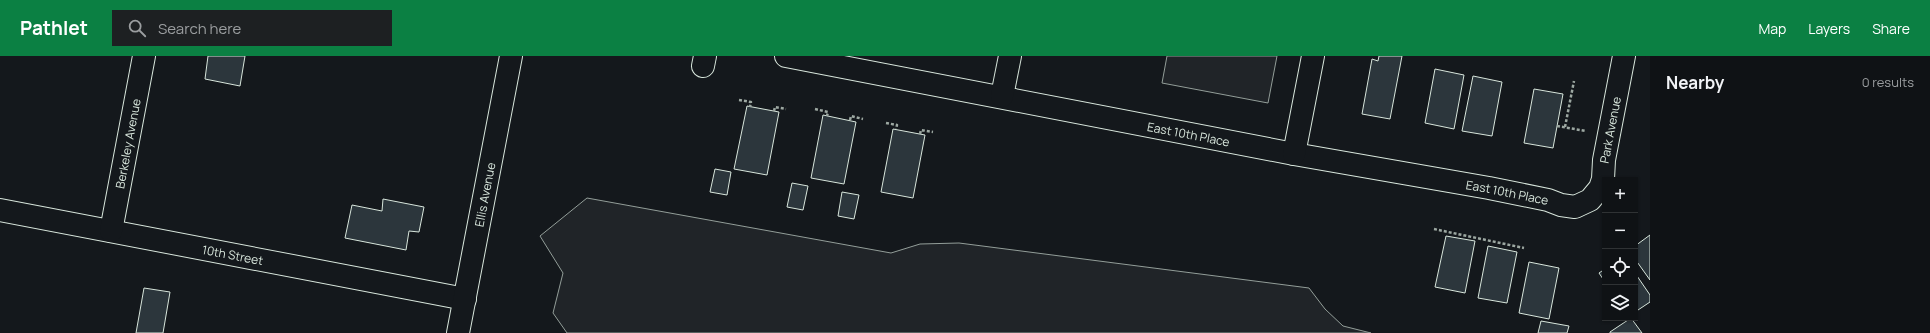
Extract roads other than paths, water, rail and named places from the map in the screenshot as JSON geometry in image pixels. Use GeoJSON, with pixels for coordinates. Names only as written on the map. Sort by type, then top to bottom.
{"type":"FeatureCollection","features":[{"type":"Feature","properties":{"kind":"street","name":"Berkeley Avenue"},"geometry":{"type":"LineString","coordinates":[[111,231],[144,56]]}},
{"type":"Feature","properties":{"kind":"street","name":"Ellis Avenue"},"geometry":{"type":"LineString","coordinates":[[458,333],[511,56]]}},
{"type":"Feature","properties":{"kind":"street","name":"East 10th Place"},"geometry":{"type":"LineString","coordinates":[[786,56],[1002,96],[1294,154],[1489,188],[1548,200],[1569,206],[1580,205],[1590,200]]}},
{"type":"Feature","properties":{"kind":"street"},"geometry":{"type":"LineString","coordinates":[[1002,96],[1010,56]]}},
{"type":"Feature","properties":{"kind":"street"},"geometry":{"type":"LineString","coordinates":[[1294,154],[1313,56]]}},
{"type":"Feature","properties":{"kind":"street","name":"Park Avenue"},"geometry":{"type":"LineString","coordinates":[[1590,200],[1600,188],[1603,179],[1604,160],[1624,56]]}},
{"type":"Feature","properties":{"kind":"street","name":"10th Street"},"geometry":{"type":"LineString","coordinates":[[0,210],[465,299]]}}]}
